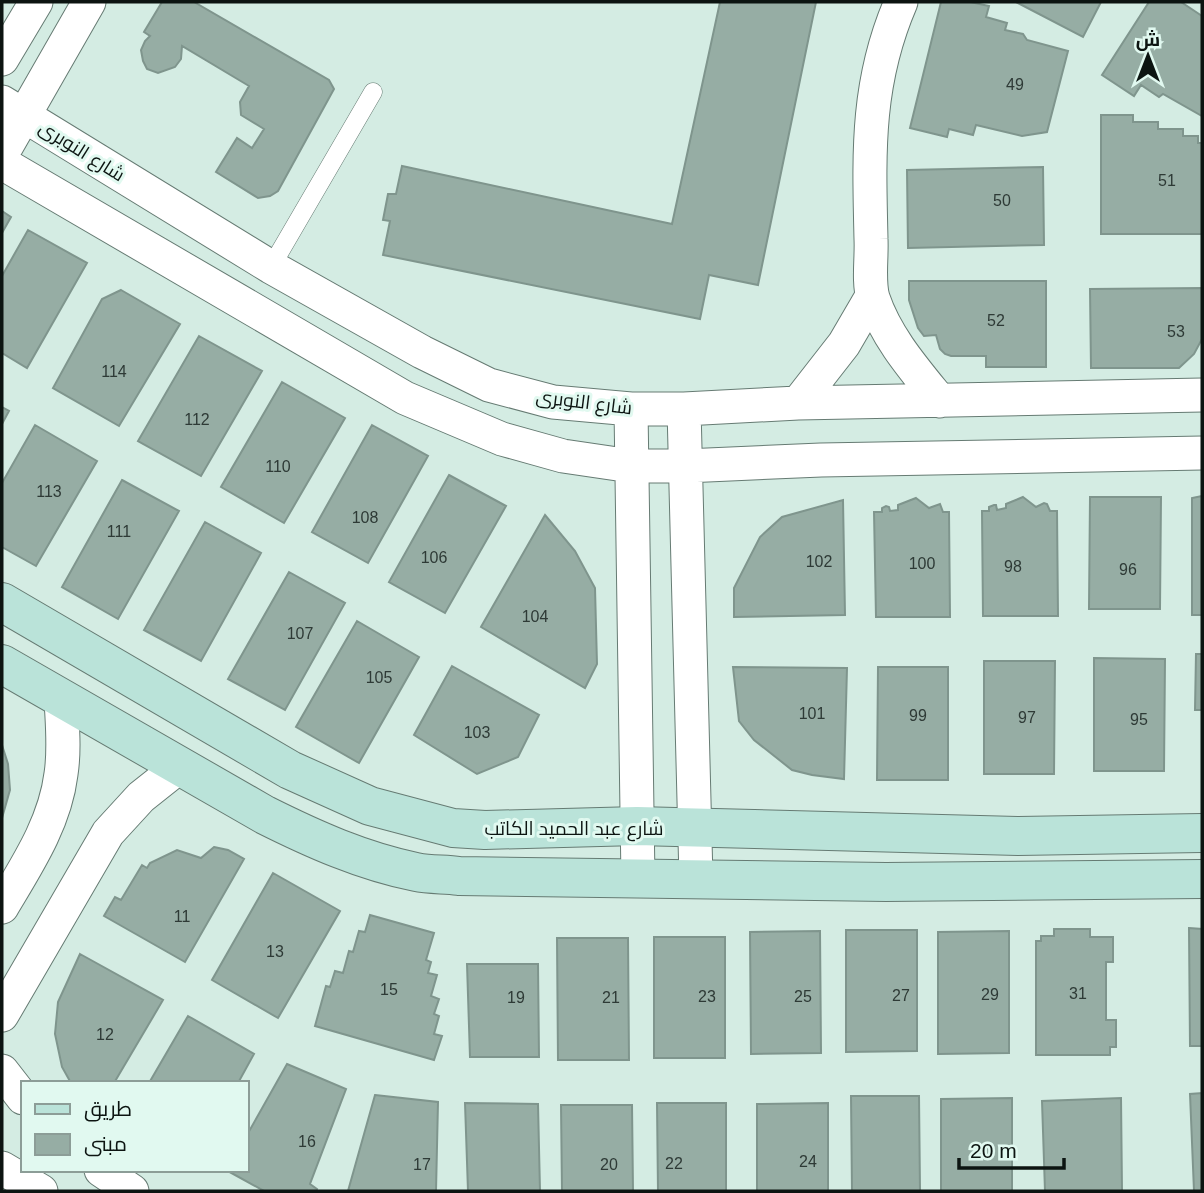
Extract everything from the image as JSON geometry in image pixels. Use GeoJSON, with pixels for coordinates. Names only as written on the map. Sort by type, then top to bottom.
{"type":"FeatureCollection","features":[{"type":"Feature","properties":{"kind":"street"},"geometry":{"type":"LineString","coordinates":[[2,59],[36,2]]}},
{"type":"Feature","properties":{"kind":"street"},"geometry":{"type":"LineString","coordinates":[[2,155],[13,108],[89,2]]}},
{"type":"Feature","properties":{"kind":"street"},"geometry":{"type":"LineString","coordinates":[[901,2],[889,30],[876,77],[870,179],[872,296],[902,353],[940,401]]}},
{"type":"Feature","properties":{"kind":"street","name":"شارع النوبرى"},"geometry":{"type":"LineString","coordinates":[[13,108],[271,267],[422,352],[489,385],[553,402],[631,409],[684,409],[798,403],[1202,395]]}},
{"type":"Feature","properties":{"kind":"street"},"geometry":{"type":"LineString","coordinates":[[2,163],[405,398],[502,439],[563,456],[631,466],[685,466],[821,460],[1202,453]]}},
{"type":"Feature","properties":{"kind":"street"},"geometry":{"type":"LineString","coordinates":[[798,403],[844,344],[872,296]]}},
{"type":"Feature","properties":{"kind":"street"},"geometry":{"type":"LineString","coordinates":[[631,409],[638,878]]}},
{"type":"Feature","properties":{"kind":"street"},"geometry":{"type":"LineString","coordinates":[[684,409],[695,878]]}},
{"type":"Feature","properties":{"kind":"street","name":"شارع عبد الحميد الكاتب"},"geometry":{"type":"LineString","coordinates":[[2,602],[290,770],[370,806],[412,818],[485,830],[637,827],[1018,836],[1202,833]]}},
{"type":"Feature","properties":{"kind":"street"},"geometry":{"type":"LineString","coordinates":[[2,664],[265,815],[341,851],[417,872],[459,876],[886,881],[1202,880]]}},
{"type":"Feature","properties":{"kind":"street"},"geometry":{"type":"LineString","coordinates":[[2,907],[39,845],[53,811],[61,775],[61,698]]}},
{"type":"Feature","properties":{"kind":"street"},"geometry":{"type":"LineString","coordinates":[[2,1015],[108,833],[141,797],[180,766]]}},
{"type":"Feature","properties":{"kind":"street"},"geometry":{"type":"LineString","coordinates":[[2,1071],[21,1095]]}},
{"type":"Feature","properties":{"kind":"street"},"geometry":{"type":"LineString","coordinates":[[2,1168],[41,1191]]}},
{"type":"Feature","properties":{"kind":"street"},"geometry":{"type":"LineString","coordinates":[[104,1172],[132,1191]]}},
{"type":"Feature","properties":{"kind":"lane"},"geometry":{"type":"LineString","coordinates":[[271,267],[373,92]]}},
{"type":"Feature","properties":{"kind":"building"},"geometry":{"type":"Polygon","coordinates":[[[162,2],[194,2],[329,80],[334,89],[278,191],[270,196],[258,198],[216,172],[237,138],[252,148],[264,129],[241,115],[240,102],[249,86],[182,46],[181,59],[175,67],[158,73],[147,69],[141,50],[150,36],[144,32],[162,2]]]}},
{"type":"Feature","properties":{"kind":"building"},"geometry":{"type":"Polygon","coordinates":[[[720,2],[816,2],[758,285],[709,275],[700,319],[383,255],[390,221],[383,220],[388,194],[396,194],[402,166],[672,224],[720,2]]]}},
{"type":"Feature","properties":{"kind":"building"},"geometry":{"type":"Polygon","coordinates":[[[941,2],[970,2],[989,6],[986,17],[1007,23],[1005,30],[1023,34],[1027,40],[1068,51],[1047,132],[1022,136],[976,125],[973,135],[949,129],[947,137],[910,128],[941,2]]]}},
{"type":"Feature","properties":{"kind":"building"},"geometry":{"type":"Polygon","coordinates":[[[1016,2],[1101,2],[1083,37],[1016,2]]]}},
{"type":"Feature","properties":{"kind":"building"},"geometry":{"type":"Polygon","coordinates":[[[1149,2],[1181,2],[1202,16],[1202,116],[1163,94],[1159,97],[1141,85],[1134,96],[1102,75],[1149,2]]]}},
{"type":"Feature","properties":{"kind":"building"},"geometry":{"type":"Polygon","coordinates":[[[1101,115],[1133,115],[1133,122],[1158,122],[1158,129],[1183,129],[1183,136],[1198,136],[1198,143],[1202,143],[1202,234],[1101,234],[1101,115]]]}},
{"type":"Feature","properties":{"kind":"building"},"geometry":{"type":"Polygon","coordinates":[[[1043,167],[1044,245],[908,248],[907,170],[1043,167]]]}},
{"type":"Feature","properties":{"kind":"building"},"geometry":{"type":"Polygon","coordinates":[[[2,211],[11,217],[2,233],[2,211]]]}},
{"type":"Feature","properties":{"kind":"building"},"geometry":{"type":"Polygon","coordinates":[[[28,230],[87,263],[27,368],[2,353],[2,276],[28,230]]]}},
{"type":"Feature","properties":{"kind":"building"},"geometry":{"type":"Polygon","coordinates":[[[909,281],[1046,281],[1046,367],[986,367],[986,356],[945,354],[940,349],[936,335],[924,336],[918,328],[909,300],[909,281]]]}},
{"type":"Feature","properties":{"kind":"building"},"geometry":{"type":"Polygon","coordinates":[[[1202,288],[1202,339],[1194,354],[1179,368],[1091,368],[1090,289],[1202,288]]]}},
{"type":"Feature","properties":{"kind":"building"},"geometry":{"type":"Polygon","coordinates":[[[121,290],[180,324],[119,426],[53,388],[102,299],[121,290]]]}},
{"type":"Feature","properties":{"kind":"building"},"geometry":{"type":"Polygon","coordinates":[[[199,336],[262,371],[201,476],[138,441],[199,336]]]}},
{"type":"Feature","properties":{"kind":"building"},"geometry":{"type":"Polygon","coordinates":[[[282,382],[345,418],[284,523],[221,487],[282,382]]]}},
{"type":"Feature","properties":{"kind":"building"},"geometry":{"type":"Polygon","coordinates":[[[2,407],[9,411],[2,424],[2,407]]]}},
{"type":"Feature","properties":{"kind":"building"},"geometry":{"type":"Polygon","coordinates":[[[35,425],[97,461],[36,566],[2,547],[2,483],[35,425]]]}},
{"type":"Feature","properties":{"kind":"building"},"geometry":{"type":"Polygon","coordinates":[[[372,425],[428,456],[368,563],[312,532],[372,425]]]}},
{"type":"Feature","properties":{"kind":"building"},"geometry":{"type":"Polygon","coordinates":[[[449,475],[506,506],[445,613],[389,582],[449,475]]]}},
{"type":"Feature","properties":{"kind":"building"},"geometry":{"type":"Polygon","coordinates":[[[122,480],[179,511],[118,619],[62,587],[122,480]]]}},
{"type":"Feature","properties":{"kind":"building"},"geometry":{"type":"Polygon","coordinates":[[[1202,496],[1202,615],[1192,615],[1192,498],[1202,496]]]}},
{"type":"Feature","properties":{"kind":"building"},"geometry":{"type":"Polygon","coordinates":[[[1023,497],[1036,507],[1044,503],[1050,511],[1057,511],[1058,616],[983,616],[982,511],[989,511],[989,507],[994,505],[997,510],[1006,508],[1006,504],[1023,497]]]}},
{"type":"Feature","properties":{"kind":"building"},"geometry":{"type":"Polygon","coordinates":[[[1090,497],[1161,497],[1160,609],[1089,609],[1090,497]]]}},
{"type":"Feature","properties":{"kind":"building"},"geometry":{"type":"Polygon","coordinates":[[[916,498],[929,508],[940,504],[943,512],[949,512],[950,617],[876,617],[874,512],[882,512],[882,508],[886,506],[890,511],[898,510],[898,505],[916,498]]]}},
{"type":"Feature","properties":{"kind":"building"},"geometry":{"type":"Polygon","coordinates":[[[843,500],[845,615],[734,617],[734,588],[760,537],[782,517],[843,500]]]}},
{"type":"Feature","properties":{"kind":"building"},"geometry":{"type":"Polygon","coordinates":[[[545,515],[575,551],[595,588],[597,664],[585,688],[481,627],[545,515]]]}},
{"type":"Feature","properties":{"kind":"building"},"geometry":{"type":"Polygon","coordinates":[[[205,522],[261,553],[201,661],[144,630],[205,522]]]}},
{"type":"Feature","properties":{"kind":"building"},"geometry":{"type":"Polygon","coordinates":[[[289,572],[345,603],[285,710],[228,679],[289,572]]]}},
{"type":"Feature","properties":{"kind":"building"},"geometry":{"type":"Polygon","coordinates":[[[357,621],[419,657],[359,763],[296,727],[357,621]]]}},
{"type":"Feature","properties":{"kind":"building"},"geometry":{"type":"Polygon","coordinates":[[[1196,654],[1202,654],[1202,710],[1195,710],[1196,654]]]}},
{"type":"Feature","properties":{"kind":"building"},"geometry":{"type":"Polygon","coordinates":[[[1094,658],[1165,659],[1164,771],[1094,771],[1094,658]]]}},
{"type":"Feature","properties":{"kind":"building"},"geometry":{"type":"Polygon","coordinates":[[[984,661],[1055,661],[1054,774],[984,774],[984,661]]]}},
{"type":"Feature","properties":{"kind":"building"},"geometry":{"type":"Polygon","coordinates":[[[452,666],[539,715],[518,757],[477,774],[414,735],[452,666]]]}},
{"type":"Feature","properties":{"kind":"building"},"geometry":{"type":"Polygon","coordinates":[[[733,667],[847,668],[844,779],[792,770],[754,740],[739,721],[733,667]]]}},
{"type":"Feature","properties":{"kind":"building"},"geometry":{"type":"Polygon","coordinates":[[[878,667],[948,667],[948,780],[877,780],[878,667]]]}},
{"type":"Feature","properties":{"kind":"building"},"geometry":{"type":"Polygon","coordinates":[[[2,745],[8,764],[10,790],[2,818],[2,745]]]}},
{"type":"Feature","properties":{"kind":"building"},"geometry":{"type":"Polygon","coordinates":[[[214,847],[228,850],[244,859],[185,962],[104,916],[115,897],[121,900],[142,865],[147,868],[150,863],[177,850],[201,858],[214,847]]]}},
{"type":"Feature","properties":{"kind":"building"},"geometry":{"type":"Polygon","coordinates":[[[273,873],[340,911],[278,1018],[212,980],[273,873]]]}},
{"type":"Feature","properties":{"kind":"building"},"geometry":{"type":"Polygon","coordinates":[[[370,915],[434,933],[426,960],[431,962],[428,973],[437,975],[431,996],[439,999],[434,1014],[439,1016],[434,1034],[442,1036],[434,1060],[315,1026],[326,986],[330,987],[335,971],[343,973],[349,951],[353,952],[359,931],[365,932],[370,915]]]}},
{"type":"Feature","properties":{"kind":"building"},"geometry":{"type":"Polygon","coordinates":[[[1189,928],[1202,929],[1202,1046],[1190,1046],[1189,928]]]}},
{"type":"Feature","properties":{"kind":"building"},"geometry":{"type":"Polygon","coordinates":[[[1054,929],[1090,929],[1090,937],[1113,937],[1113,962],[1106,962],[1106,1020],[1116,1020],[1116,1047],[1110,1047],[1110,1055],[1036,1055],[1036,941],[1041,941],[1041,936],[1054,936],[1054,929]]]}},
{"type":"Feature","properties":{"kind":"building"},"geometry":{"type":"Polygon","coordinates":[[[846,930],[917,930],[917,1051],[846,1052],[846,930]]]}},
{"type":"Feature","properties":{"kind":"building"},"geometry":{"type":"Polygon","coordinates":[[[820,931],[821,1053],[751,1054],[750,932],[820,931]]]}},
{"type":"Feature","properties":{"kind":"building"},"geometry":{"type":"Polygon","coordinates":[[[1009,931],[1009,1053],[938,1054],[938,932],[1009,931]]]}},
{"type":"Feature","properties":{"kind":"building"},"geometry":{"type":"Polygon","coordinates":[[[654,937],[725,937],[725,1058],[654,1058],[654,937]]]}},
{"type":"Feature","properties":{"kind":"building"},"geometry":{"type":"Polygon","coordinates":[[[557,938],[628,938],[629,1060],[558,1060],[557,938]]]}},
{"type":"Feature","properties":{"kind":"building"},"geometry":{"type":"Polygon","coordinates":[[[80,954],[163,1000],[115,1081],[70,1081],[62,1067],[55,1034],[58,1002],[80,954]]]}},
{"type":"Feature","properties":{"kind":"building"},"geometry":{"type":"Polygon","coordinates":[[[467,964],[538,964],[539,1057],[470,1057],[467,964]]]}},
{"type":"Feature","properties":{"kind":"building"},"geometry":{"type":"Polygon","coordinates":[[[188,1016],[254,1054],[239,1081],[150,1081],[188,1016]]]}},
{"type":"Feature","properties":{"kind":"building"},"geometry":{"type":"Polygon","coordinates":[[[287,1064],[346,1089],[310,1184],[316,1191],[264,1191],[230,1172],[248,1172],[248,1133],[287,1064]]]}},
{"type":"Feature","properties":{"kind":"building"},"geometry":{"type":"Polygon","coordinates":[[[1202,1093],[1202,1191],[1194,1191],[1190,1094],[1202,1093]]]}},
{"type":"Feature","properties":{"kind":"building"},"geometry":{"type":"Polygon","coordinates":[[[375,1095],[438,1102],[436,1191],[348,1191],[375,1095]]]}},
{"type":"Feature","properties":{"kind":"building"},"geometry":{"type":"Polygon","coordinates":[[[851,1096],[919,1096],[920,1191],[852,1191],[851,1096]]]}},
{"type":"Feature","properties":{"kind":"building"},"geometry":{"type":"Polygon","coordinates":[[[1012,1098],[1012,1191],[941,1191],[941,1099],[1012,1098]]]}},
{"type":"Feature","properties":{"kind":"building"},"geometry":{"type":"Polygon","coordinates":[[[1121,1098],[1122,1191],[1045,1191],[1042,1101],[1121,1098]]]}},
{"type":"Feature","properties":{"kind":"building"},"geometry":{"type":"Polygon","coordinates":[[[465,1103],[538,1104],[540,1191],[468,1191],[465,1103]]]}},
{"type":"Feature","properties":{"kind":"building"},"geometry":{"type":"Polygon","coordinates":[[[657,1103],[726,1103],[726,1191],[658,1191],[657,1103]]]}},
{"type":"Feature","properties":{"kind":"building"},"geometry":{"type":"Polygon","coordinates":[[[828,1103],[828,1191],[757,1191],[757,1104],[828,1103]]]}},
{"type":"Feature","properties":{"kind":"building"},"geometry":{"type":"Polygon","coordinates":[[[561,1105],[632,1105],[633,1191],[562,1191],[561,1105]]]}}]}
